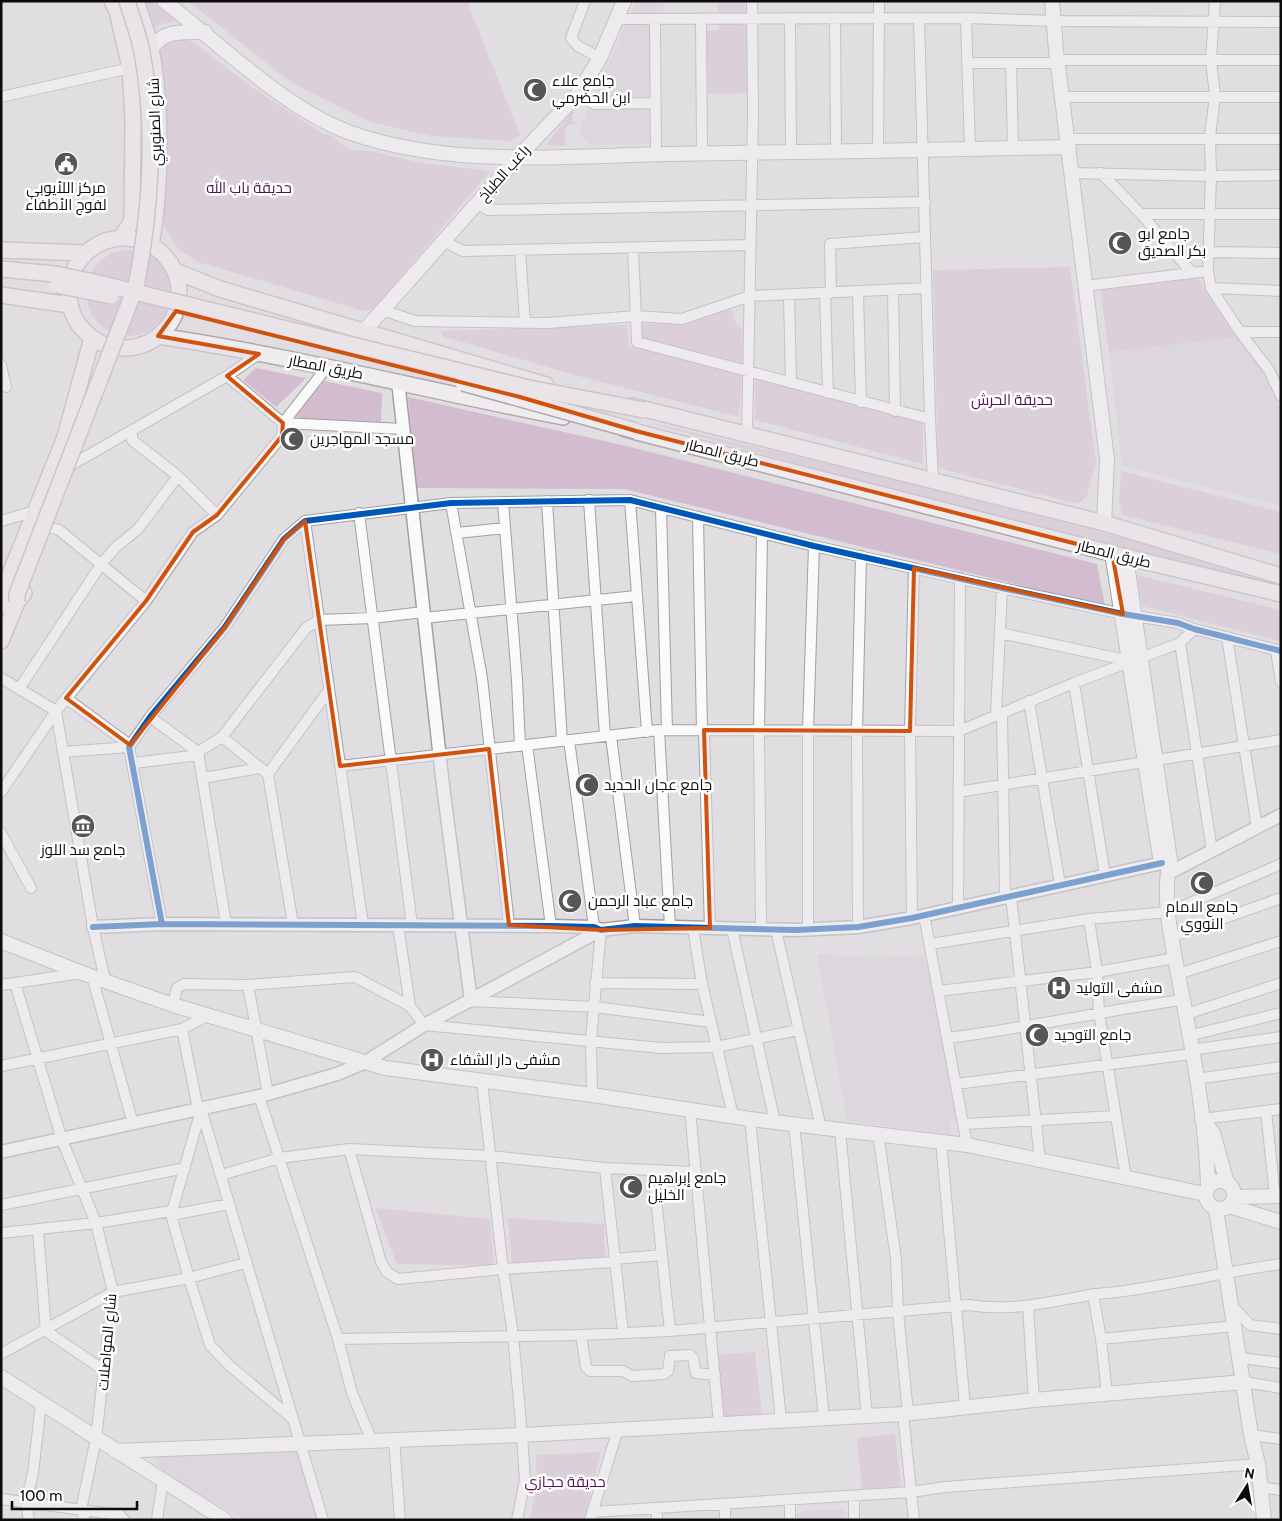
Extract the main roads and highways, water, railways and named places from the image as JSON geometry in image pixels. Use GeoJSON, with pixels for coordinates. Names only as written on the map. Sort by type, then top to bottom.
{"type":"FeatureCollection","features":[{"type":"Feature","properties":{"kind":"main road","name":"شارع الصنوبري"},"geometry":{"type":"LineString","coordinates":[[112,1],[130,68],[134,118],[132,221],[121,237]]}},
{"type":"Feature","properties":{"kind":"main road"},"geometry":{"type":"LineString","coordinates":[[1,641],[11,591],[119,313],[137,250],[143,196],[141,96],[135,52],[119,1]]}},
{"type":"Feature","properties":{"kind":"main road"},"geometry":{"type":"LineString","coordinates":[[8,602],[17,594],[48,509],[136,286],[143,252],[150,192],[148,95],[142,50],[127,1]]}},
{"type":"Feature","properties":{"kind":"main road","name":"شارع الصنوبري"},"geometry":{"type":"LineString","coordinates":[[136,1],[151,49],[158,111],[157,192],[152,245]]}},
{"type":"Feature","properties":{"kind":"main road"},"geometry":{"type":"LineString","coordinates":[[164,1],[284,97],[349,132],[424,150],[518,157],[1013,148],[1068,143]]}},
{"type":"Feature","properties":{"kind":"main road","name":"راغب الطباخ"},"geometry":{"type":"LineString","coordinates":[[364,331],[518,157],[577,95],[600,58],[624,1]]}},
{"type":"Feature","properties":{"kind":"main road"},"geometry":{"type":"LineString","coordinates":[[1052,1],[1107,459],[1104,523]]}},
{"type":"Feature","properties":{"kind":"main road"},"geometry":{"type":"LineString","coordinates":[[151,49],[158,39],[177,32],[205,32]]}},
{"type":"Feature","properties":{"kind":"main road"},"geometry":{"type":"LineString","coordinates":[[133,190],[157,192]]}},
{"type":"Feature","properties":{"kind":"main road"},"geometry":{"type":"LineString","coordinates":[[121,237],[137,239],[152,245],[166,256],[175,271],[178,282],[178,304],[167,327],[158,336],[138,346],[120,348],[92,338],[82,329],[70,305],[69,286],[74,268],[85,253],[96,245],[121,237]]}},
{"type":"Feature","properties":{"kind":"main road"},"geometry":{"type":"LineString","coordinates":[[2,246],[85,253]]}},
{"type":"Feature","properties":{"kind":"main road"},"geometry":{"type":"LineString","coordinates":[[1,269],[55,274],[90,281],[529,388],[644,410]]}},
{"type":"Feature","properties":{"kind":"main road","name":"طريق المطار"},"geometry":{"type":"LineString","coordinates":[[175,271],[214,287],[529,380],[747,436],[1104,523],[1281,576]]}},
{"type":"Feature","properties":{"kind":"main road"},"geometry":{"type":"LineString","coordinates":[[1,279],[52,284],[245,328],[520,397],[636,431]]}},
{"type":"Feature","properties":{"kind":"main road"},"geometry":{"type":"LineString","coordinates":[[1,295],[70,305]]}},
{"type":"Feature","properties":{"kind":"main road","name":"طريق المطار"},"geometry":{"type":"LineString","coordinates":[[158,336],[398,381],[521,409],[636,431],[1119,555],[1281,594]]}},
{"type":"Feature","properties":{"kind":"main road"},"geometry":{"type":"LineString","coordinates":[[8,602],[4,589],[65,437],[92,338]]}},
{"type":"Feature","properties":{"kind":"main road"},"geometry":{"type":"LineString","coordinates":[[8,602],[24,596],[106,372],[120,348]]}},
{"type":"Feature","properties":{"kind":"main road"},"geometry":{"type":"LineString","coordinates":[[1119,555],[1150,762],[1170,860],[1164,868],[1170,912],[1171,937],[1202,1119],[1208,1203],[1226,1204],[1278,1196]]}},
{"type":"Feature","properties":{"kind":"main road"},"geometry":{"type":"LineString","coordinates":[[1,941],[93,977],[173,1005],[364,1063],[404,1071],[592,1095],[750,1119],[967,1145],[1126,1178],[1207,1190]]}},
{"type":"Feature","properties":{"kind":"main road"},"geometry":{"type":"LineString","coordinates":[[1202,1119],[1213,1133],[1228,1183],[1232,1186],[1226,1204],[1227,1271],[1251,1435],[1258,1464],[1264,1520]]}},
{"type":"Feature","properties":{"kind":"main road"},"geometry":{"type":"LineString","coordinates":[[1207,1190],[1217,1180],[1228,1183]]}},
{"type":"Feature","properties":{"kind":"main road"},"geometry":{"type":"LineString","coordinates":[[1226,1204],[1281,1222]]}},
{"type":"Feature","properties":{"kind":"main road"},"geometry":{"type":"LineString","coordinates":[[1,1377],[114,1451],[225,1520]]}},
{"type":"Feature","properties":{"kind":"main road"},"geometry":{"type":"LineString","coordinates":[[114,1451],[372,1439],[522,1435],[867,1416],[1244,1382]]}},
{"type":"Feature","properties":{"kind":"place","name":"جامع علاء ابن الحضرمي"},"geometry":{"type":"Point","coordinates":[535,90]}},
{"type":"Feature","properties":{"kind":"place","name":"مركز اللأيوبي لفوج الأطفاء"},"geometry":{"type":"Point","coordinates":[66,164]}},
{"type":"Feature","properties":{"kind":"place","name":"جامع ابو بكر الصديق"},"geometry":{"type":"Point","coordinates":[1120,243]}},
{"type":"Feature","properties":{"kind":"place","name":"مسجد المهاجرين"},"geometry":{"type":"Point","coordinates":[292,439]}},
{"type":"Feature","properties":{"kind":"place","name":"جامع عجان الحديد"},"geometry":{"type":"Point","coordinates":[587,785]}},
{"type":"Feature","properties":{"kind":"place","name":"جامع سد اللوز"},"geometry":{"type":"Point","coordinates":[83,826]}},
{"type":"Feature","properties":{"kind":"place","name":"جامع الامام النووي"},"geometry":{"type":"Point","coordinates":[1202,883]}},
{"type":"Feature","properties":{"kind":"place","name":"جامع عباد الرحمن"},"geometry":{"type":"Point","coordinates":[570,901]}},
{"type":"Feature","properties":{"kind":"place","name":"مشفى التوليد"},"geometry":{"type":"Point","coordinates":[1059,988]}},
{"type":"Feature","properties":{"kind":"place","name":"جامع التوحيد"},"geometry":{"type":"Point","coordinates":[1037,1035]}},
{"type":"Feature","properties":{"kind":"place","name":"مشفى دار الشفاء"},"geometry":{"type":"Point","coordinates":[432,1060]}},
{"type":"Feature","properties":{"kind":"place","name":"جامع إبراهيم الخليل"},"geometry":{"type":"Point","coordinates":[631,1187]}},
{"type":"Feature","properties":{"kind":"park label","name":"حديقة باب الله"},"geometry":{"type":"Point","coordinates":[249,188]}},
{"type":"Feature","properties":{"kind":"park label","name":"حديقة الحرش"},"geometry":{"type":"Point","coordinates":[1012,400]}},
{"type":"Feature","properties":{"kind":"park label","name":"حديقة حجازي"},"geometry":{"type":"Point","coordinates":[565,1482]}}]}
